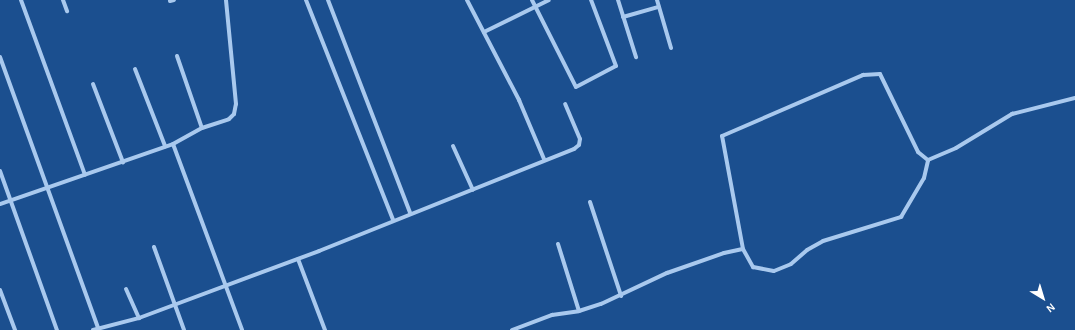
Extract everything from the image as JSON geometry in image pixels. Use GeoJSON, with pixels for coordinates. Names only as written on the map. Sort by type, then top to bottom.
{"type":"FeatureCollection","features":[{"type":"Feature","properties":{"kind":"street"},"geometry":{"type":"LineString","coordinates":[[21,0],[85,175]]}},
{"type":"Feature","properties":{"kind":"street"},"geometry":{"type":"LineString","coordinates":[[63,0],[67,11]]}},
{"type":"Feature","properties":{"kind":"street"},"geometry":{"type":"LineString","coordinates":[[0,204],[173,144],[202,128],[220,124],[234,114],[236,104],[226,0]]}},
{"type":"Feature","properties":{"kind":"street"},"geometry":{"type":"LineString","coordinates":[[306,0],[393,220]]}},
{"type":"Feature","properties":{"kind":"street"},"geometry":{"type":"LineString","coordinates":[[328,0],[410,213]]}},
{"type":"Feature","properties":{"kind":"street"},"geometry":{"type":"LineString","coordinates":[[467,0],[519,100],[544,160]]}},
{"type":"Feature","properties":{"kind":"street"},"geometry":{"type":"LineString","coordinates":[[532,0],[576,87],[616,66],[600,18],[591,0]]}},
{"type":"Feature","properties":{"kind":"street"},"geometry":{"type":"LineString","coordinates":[[484,32],[549,0]]}},
{"type":"Feature","properties":{"kind":"street"},"geometry":{"type":"LineString","coordinates":[[618,0],[636,57]]}},
{"type":"Feature","properties":{"kind":"street"},"geometry":{"type":"LineString","coordinates":[[657,0],[672,48]]}},
{"type":"Feature","properties":{"kind":"street"},"geometry":{"type":"LineString","coordinates":[[624,17],[659,7]]}},
{"type":"Feature","properties":{"kind":"street"},"geometry":{"type":"LineString","coordinates":[[177,56],[202,128]]}},
{"type":"Feature","properties":{"kind":"street"},"geometry":{"type":"LineString","coordinates":[[0,57],[98,328]]}},
{"type":"Feature","properties":{"kind":"street"},"geometry":{"type":"LineString","coordinates":[[135,69],[165,146]]}},
{"type":"Feature","properties":{"kind":"street"},"geometry":{"type":"LineString","coordinates":[[880,74],[918,152],[928,160],[924,178],[901,218],[823,240],[807,250],[791,264],[774,271],[753,267],[743,249],[722,136],[863,75],[880,74]]}},
{"type":"Feature","properties":{"kind":"street"},"geometry":{"type":"LineString","coordinates":[[92,84],[123,162]]}},
{"type":"Feature","properties":{"kind":"street"},"geometry":{"type":"LineString","coordinates":[[928,160],[956,148],[1012,114],[1075,98]]}},
{"type":"Feature","properties":{"kind":"street"},"geometry":{"type":"LineString","coordinates":[[93,330],[139,318],[224,284],[298,259],[410,213],[473,190],[579,145],[580,139],[565,104]]}},
{"type":"Feature","properties":{"kind":"street"},"geometry":{"type":"LineString","coordinates":[[173,144],[242,330]]}},
{"type":"Feature","properties":{"kind":"street"},"geometry":{"type":"LineString","coordinates":[[453,146],[473,190]]}},
{"type":"Feature","properties":{"kind":"street"},"geometry":{"type":"LineString","coordinates":[[0,171],[57,330]]}},
{"type":"Feature","properties":{"kind":"street"},"geometry":{"type":"LineString","coordinates":[[590,202],[621,296]]}},
{"type":"Feature","properties":{"kind":"street"},"geometry":{"type":"LineString","coordinates":[[558,244],[579,311]]}},
{"type":"Feature","properties":{"kind":"street"},"geometry":{"type":"LineString","coordinates":[[154,247],[184,330]]}},
{"type":"Feature","properties":{"kind":"street"},"geometry":{"type":"LineString","coordinates":[[512,330],[552,314],[579,311],[621,296],[668,273],[743,249]]}},
{"type":"Feature","properties":{"kind":"street"},"geometry":{"type":"LineString","coordinates":[[298,259],[325,330]]}},
{"type":"Feature","properties":{"kind":"street"},"geometry":{"type":"LineString","coordinates":[[126,289],[139,318]]}},
{"type":"Feature","properties":{"kind":"street"},"geometry":{"type":"LineString","coordinates":[[0,290],[15,330]]}}]}
